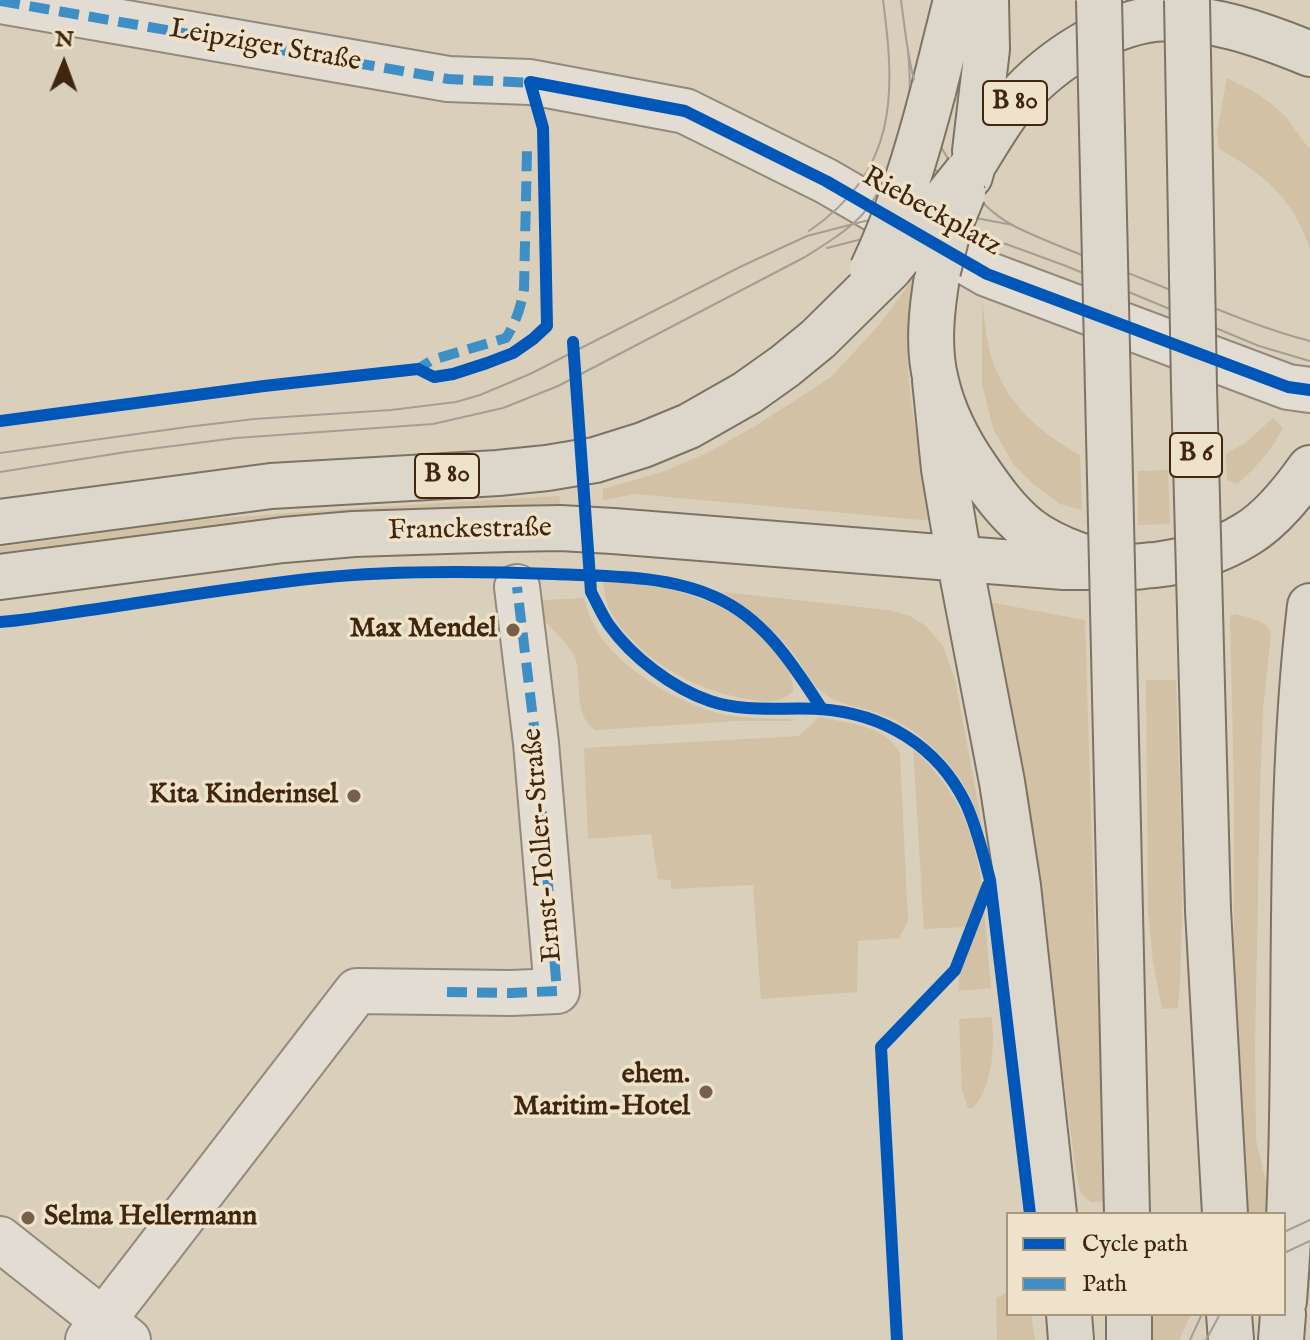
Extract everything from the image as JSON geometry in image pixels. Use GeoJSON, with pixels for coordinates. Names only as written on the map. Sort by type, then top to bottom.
{"type":"FeatureCollection","features":[{"type":"Feature","properties":{"kind":"main road","name":"B 80"},"geometry":{"type":"LineString","coordinates":[[881,269],[888,236],[916,155],[956,0]]}},
{"type":"Feature","properties":{"kind":"main road"},"geometry":{"type":"LineString","coordinates":[[970,171],[987,49],[986,0]]}},
{"type":"Feature","properties":{"kind":"main road"},"geometry":{"type":"LineString","coordinates":[[1099,0],[1127,1212]]}},
{"type":"Feature","properties":{"kind":"main road","name":"Riebeckplatz"},"geometry":{"type":"LineString","coordinates":[[1310,54],[1264,35],[1195,20],[1171,10],[1119,29],[1065,56],[1039,77],[1010,108],[970,171],[949,227],[938,271],[932,349],[935,380],[949,418],[964,451],[1004,508],[1030,531],[1067,551],[1098,561],[1132,567],[1195,558],[1220,549],[1250,533],[1280,506],[1310,468]]}},
{"type":"Feature","properties":{"kind":"main road","name":"B 6"},"geometry":{"type":"LineString","coordinates":[[1171,10],[1194,372],[1208,910],[1225,1212]]}},
{"type":"Feature","properties":{"kind":"main road","name":"Franckestraße"},"geometry":{"type":"LineString","coordinates":[[0,522],[271,486],[547,468],[595,460],[643,445],[689,426],[747,393],[818,339],[850,308],[970,171]]}},
{"type":"Feature","properties":{"kind":"main road"},"geometry":{"type":"LineString","coordinates":[[935,380],[944,469],[1002,782],[1018,886],[1054,1212]]}},
{"type":"Feature","properties":{"kind":"main road","name":"Franckestraße"},"geometry":{"type":"LineString","coordinates":[[0,577],[283,540],[354,534],[560,528],[1064,567],[1132,567]]}},
{"type":"Feature","properties":{"kind":"main road"},"geometry":{"type":"LineString","coordinates":[[1286,1266],[1301,1104],[1294,920],[1299,750],[1310,606]]}},
{"type":"Feature","properties":{"kind":"main road"},"geometry":{"type":"LineString","coordinates":[[1069,1316],[1071,1340]]}},
{"type":"Feature","properties":{"kind":"main road"},"geometry":{"type":"LineString","coordinates":[[1129,1316],[1129,1340]]}},
{"type":"Feature","properties":{"kind":"main road"},"geometry":{"type":"LineString","coordinates":[[1229,1316],[1231,1340]]}},
{"type":"Feature","properties":{"kind":"main road"},"geometry":{"type":"LineString","coordinates":[[1281,1340],[1283,1316]]}},
{"type":"Feature","properties":{"kind":"street"},"geometry":{"type":"LineString","coordinates":[[1110,0],[1171,10]]}},
{"type":"Feature","properties":{"kind":"street","name":"Leipziger Straße"},"geometry":{"type":"LineString","coordinates":[[0,1],[448,79],[530,82]]}},
{"type":"Feature","properties":{"kind":"street","name":"Riebeckplatz"},"geometry":{"type":"LineString","coordinates":[[530,82],[685,111],[826,181],[987,274],[1288,387],[1310,390]]}},
{"type":"Feature","properties":{"kind":"street","name":"Ernst-Toller-Straße"},"geometry":{"type":"LineString","coordinates":[[107,1334],[357,991],[557,991],[536,743],[517,587]]}},
{"type":"Feature","properties":{"kind":"street"},"geometry":{"type":"LineString","coordinates":[[0,1239],[107,1334]]}},
{"type":"Feature","properties":{"kind":"shaded area"},"geometry":{"type":"Polygon","coordinates":[[[1227,78],[1269,102],[1286,117],[1310,150],[1310,249],[1295,215],[1275,189],[1250,168],[1219,149],[1217,131],[1227,78]]]}},
{"type":"Feature","properties":{"kind":"shaded area"},"geometry":{"type":"Polygon","coordinates":[[[917,273],[908,316],[908,367],[914,419],[933,521],[635,494],[603,500],[603,489],[665,471],[709,452],[831,377],[879,325],[917,273]]]}},
{"type":"Feature","properties":{"kind":"shaded area"},"geometry":{"type":"Polygon","coordinates":[[[982,301],[993,363],[1010,396],[1048,435],[1080,455],[1082,510],[1060,504],[1032,483],[1013,464],[993,428],[982,383],[982,301]]]}},
{"type":"Feature","properties":{"kind":"shaded area"},"geometry":{"type":"Polygon","coordinates":[[[1273,418],[1283,428],[1268,451],[1237,484],[1227,480],[1226,454],[1245,443],[1273,418]]]}},
{"type":"Feature","properties":{"kind":"shaded area"},"geometry":{"type":"Polygon","coordinates":[[[1168,470],[1170,524],[1138,525],[1138,471],[1168,470]]]}},
{"type":"Feature","properties":{"kind":"shaded area"},"geometry":{"type":"Polygon","coordinates":[[[559,496],[561,505],[300,517],[0,559],[0,547],[198,520],[559,496]]]}},
{"type":"Feature","properties":{"kind":"shaded area"},"geometry":{"type":"Polygon","coordinates":[[[603,582],[675,591],[719,607],[740,619],[785,665],[793,691],[778,700],[753,700],[710,690],[675,673],[643,651],[617,622],[607,604],[603,582]]]}},
{"type":"Feature","properties":{"kind":"shaded area"},"geometry":{"type":"Polygon","coordinates":[[[723,592],[888,610],[910,616],[926,626],[943,646],[955,679],[983,830],[963,783],[935,749],[899,723],[878,713],[836,701],[823,693],[777,635],[752,612],[723,592]]]}},
{"type":"Feature","properties":{"kind":"shaded area"},"geometry":{"type":"Polygon","coordinates":[[[584,598],[593,624],[617,656],[666,692],[718,713],[791,721],[738,721],[595,730],[583,715],[573,653],[546,622],[526,623],[524,601],[584,598]]]}},
{"type":"Feature","properties":{"kind":"shaded area"},"geometry":{"type":"Polygon","coordinates":[[[989,602],[1085,620],[1107,1201],[1091,1202],[1081,1194],[1076,1172],[1051,986],[989,602]]]}},
{"type":"Feature","properties":{"kind":"shaded area"},"geometry":{"type":"Polygon","coordinates":[[[1236,614],[1261,622],[1271,633],[1263,709],[1255,1047],[1256,1140],[1268,1190],[1268,1212],[1234,1212],[1234,790],[1230,616],[1236,614]]]}},
{"type":"Feature","properties":{"kind":"shaded area"},"geometry":{"type":"Polygon","coordinates":[[[1146,680],[1176,680],[1182,885],[1178,1008],[1162,1009],[1148,912],[1146,680]]]}},
{"type":"Feature","properties":{"kind":"shaded area"},"geometry":{"type":"Polygon","coordinates":[[[819,717],[876,731],[894,744],[900,754],[908,921],[899,938],[858,941],[857,992],[761,999],[753,885],[671,889],[671,880],[658,879],[651,834],[588,839],[584,748],[799,736],[819,717]]]}},
{"type":"Feature","properties":{"kind":"shaded area"},"geometry":{"type":"Polygon","coordinates":[[[913,749],[955,799],[973,844],[981,886],[965,927],[924,929],[913,749]]]}},
{"type":"Feature","properties":{"kind":"shaded area"},"geometry":{"type":"Polygon","coordinates":[[[984,909],[991,988],[959,991],[963,959],[984,909]]]}},
{"type":"Feature","properties":{"kind":"shaded area"},"geometry":{"type":"Polygon","coordinates":[[[992,1017],[989,1077],[980,1098],[973,1108],[968,1108],[962,1090],[959,1019],[992,1017]]]}},
{"type":"Feature","properties":{"kind":"shaded area"},"geometry":{"type":"Polygon","coordinates":[[[1006,1293],[1006,1316],[1031,1316],[1035,1340],[997,1340],[996,1298],[1006,1293]]]}},
{"type":"Feature","properties":{"kind":"shaded area"},"geometry":{"type":"Polygon","coordinates":[[[1147,1316],[1190,1316],[1179,1340],[1148,1340],[1147,1316]]]}},
{"type":"Feature","properties":{"kind":"tram line"},"geometry":{"type":"LineString","coordinates":[[809,231],[838,208],[860,183],[875,157],[884,129],[889,99],[889,68],[883,0]]}},
{"type":"Feature","properties":{"kind":"tram line"},"geometry":{"type":"LineString","coordinates":[[901,0],[914,79],[932,129],[967,185],[997,215],[1060,246],[1245,320],[1310,341]]}},
{"type":"Feature","properties":{"kind":"tram line"},"geometry":{"type":"LineString","coordinates":[[0,472],[236,438],[433,424],[503,408],[558,386],[805,257],[841,234],[860,217],[878,192],[899,145],[909,99],[908,50]]}},
{"type":"Feature","properties":{"kind":"tram line"},"geometry":{"type":"LineString","coordinates":[[907,112],[948,193],[973,220]]}},
{"type":"Feature","properties":{"kind":"tram line"},"geometry":{"type":"LineString","coordinates":[[0,453],[254,419],[391,410],[456,402],[530,374],[807,236],[865,221],[935,213],[1013,225]]}},
{"type":"Feature","properties":{"kind":"tram line"},"geometry":{"type":"LineString","coordinates":[[827,248],[866,238],[932,231],[968,234],[1066,266],[1259,346],[1310,361]]}},
{"type":"Feature","properties":{"kind":"tram line"},"geometry":{"type":"LineString","coordinates":[[1286,1231],[1310,1220]]}},
{"type":"Feature","properties":{"kind":"tram line"},"geometry":{"type":"LineString","coordinates":[[1286,1252],[1310,1241]]}},
{"type":"Feature","properties":{"kind":"tram line"},"geometry":{"type":"LineString","coordinates":[[1190,1340],[1201,1316]]}},
{"type":"Feature","properties":{"kind":"tram line"},"geometry":{"type":"LineString","coordinates":[[1206,1340],[1219,1316]]}},
{"type":"Feature","properties":{"kind":"marked path"},"geometry":{"type":"LineString","coordinates":[[0,1],[448,79],[535,83]]}},
{"type":"Feature","properties":{"kind":"marked path"},"geometry":{"type":"LineString","coordinates":[[423,372],[418,369],[432,360],[506,338],[513,326],[524,289],[527,151]]}},
{"type":"Feature","properties":{"kind":"marked path"},"geometry":{"type":"LineString","coordinates":[[447,992],[557,991],[536,743],[517,587]]}},
{"type":"Feature","properties":{"kind":"cycle path"},"geometry":{"type":"LineString","coordinates":[[0,421],[418,369],[434,377],[453,374],[513,353],[547,326],[543,128],[530,82],[685,111],[826,181],[987,274],[1288,387],[1310,390]]}},
{"type":"Feature","properties":{"kind":"cycle path"},"geometry":{"type":"LineString","coordinates":[[573,342],[591,592],[618,637],[667,680],[710,701],[750,708],[843,712],[886,726],[906,736],[940,765],[966,804],[990,880],[1030,1212]]}},
{"type":"Feature","properties":{"kind":"cycle path"},"geometry":{"type":"LineString","coordinates":[[0,622],[347,575],[466,572],[636,578],[677,584],[733,606],[777,645],[822,709]]}},
{"type":"Feature","properties":{"kind":"cycle path"},"geometry":{"type":"LineString","coordinates":[[897,1340],[881,1047],[955,970],[988,885]]}},
{"type":"Feature","properties":{"kind":"place","name":"Max Mendel"},"geometry":{"type":"Point","coordinates":[513,630]}},
{"type":"Feature","properties":{"kind":"place","name":"Kita Kinderinsel"},"geometry":{"type":"Point","coordinates":[354,796]}},
{"type":"Feature","properties":{"kind":"place","name":"ehem. Maritim-Hotel"},"geometry":{"type":"Point","coordinates":[706,1092]}},
{"type":"Feature","properties":{"kind":"place","name":"Selma Hellermann"},"geometry":{"type":"Point","coordinates":[28,1218]}}]}
